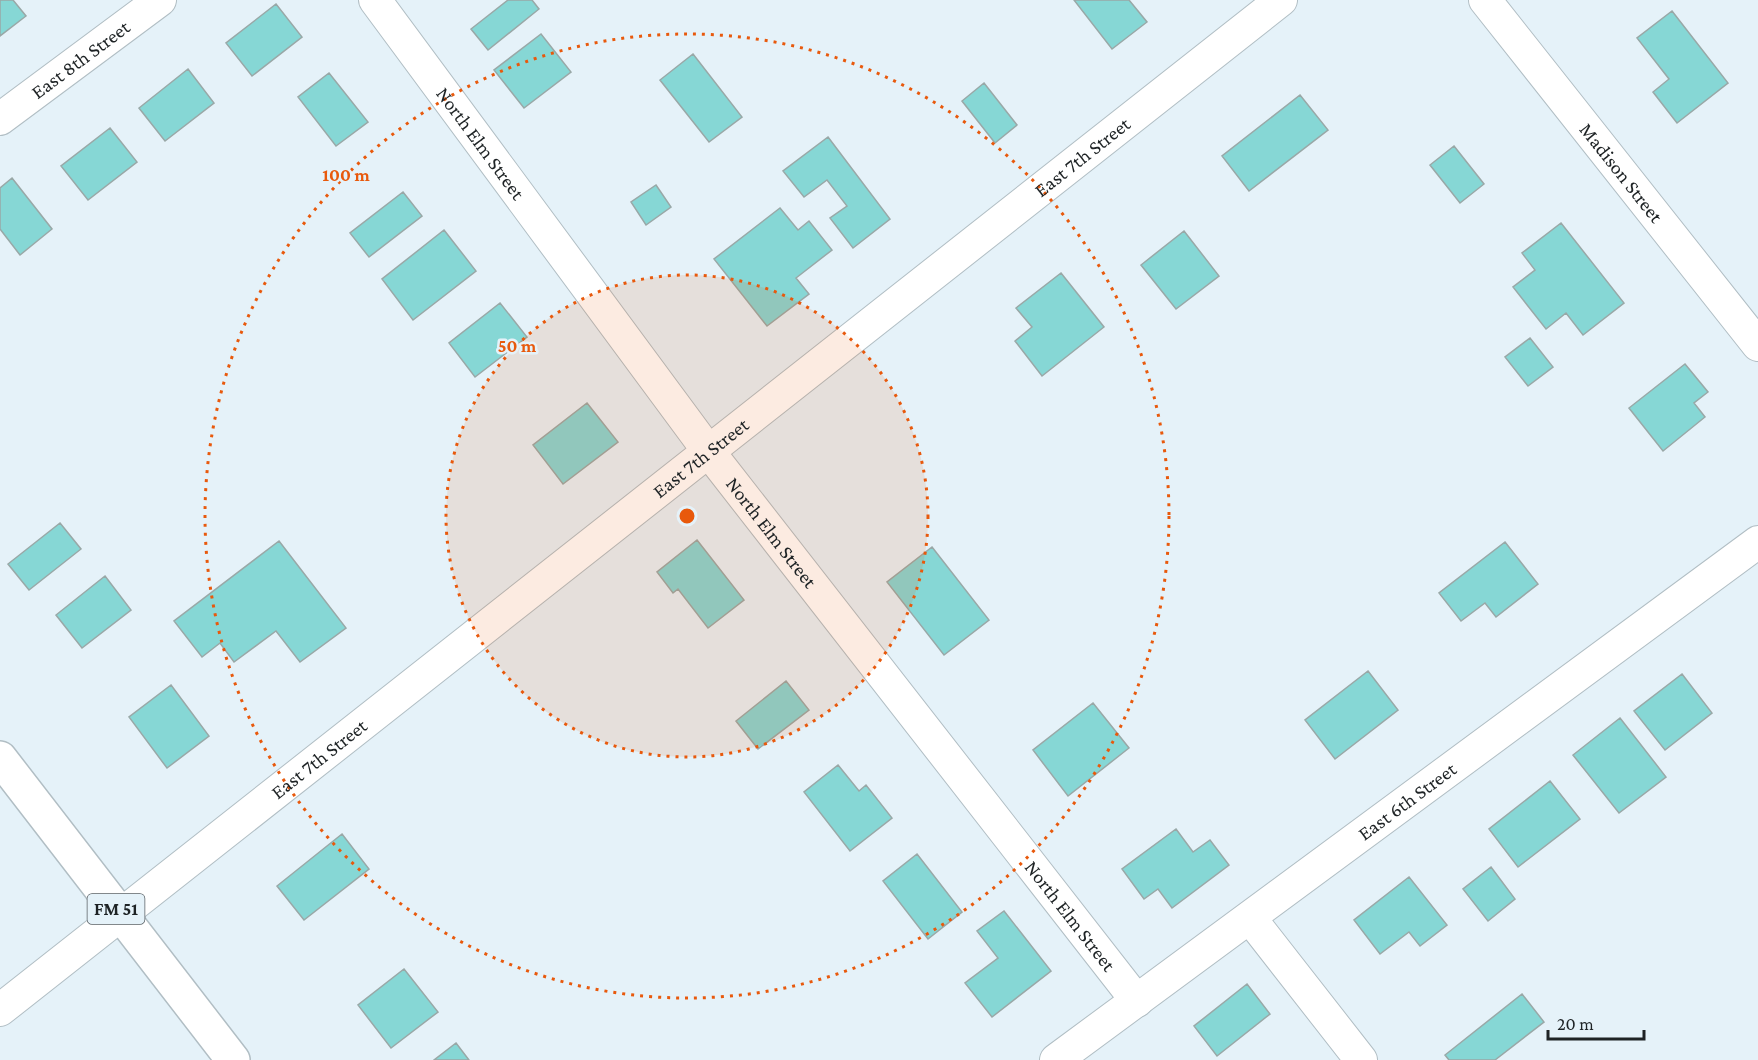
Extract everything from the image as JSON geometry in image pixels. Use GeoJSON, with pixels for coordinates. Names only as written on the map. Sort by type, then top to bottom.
{"type":"FeatureCollection","features":[{"type":"Feature","properties":{"kind":"main road","name":"FM 51"},"geometry":{"type":"LineString","coordinates":[[0,758],[233,1060]]}},
{"type":"Feature","properties":{"kind":"street","name":"East 8th Street"},"geometry":{"type":"LineString","coordinates":[[0,119],[160,0]]}},
{"type":"Feature","properties":{"kind":"street","name":"North Elm Street"},"geometry":{"type":"LineString","coordinates":[[375,0],[709,452],[1137,1001]]}},
{"type":"Feature","properties":{"kind":"street","name":"East 7th Street"},"geometry":{"type":"LineString","coordinates":[[0,1010],[1281,0]]}},
{"type":"Feature","properties":{"kind":"street","name":"Madison Street"},"geometry":{"type":"LineString","coordinates":[[1485,0],[1758,345]]}},
{"type":"Feature","properties":{"kind":"street","name":"East 6th Street"},"geometry":{"type":"LineString","coordinates":[[1056,1060],[1758,542]]}},
{"type":"Feature","properties":{"kind":"street"},"geometry":{"type":"LineString","coordinates":[[1250,918],[1361,1060]]}},
{"type":"Feature","properties":{"kind":"building"},"geometry":{"type":"Polygon","coordinates":[[[0,0],[13,0],[26,16],[0,36],[0,0]]]}},
{"type":"Feature","properties":{"kind":"building"},"geometry":{"type":"Polygon","coordinates":[[[508,0],[532,0],[539,9],[488,50],[471,29],[508,0]]]}},
{"type":"Feature","properties":{"kind":"building"},"geometry":{"type":"Polygon","coordinates":[[[1074,0],[1129,0],[1147,22],[1112,49],[1074,0]]]}},
{"type":"Feature","properties":{"kind":"building"},"geometry":{"type":"Polygon","coordinates":[[[276,4],[302,37],[252,76],[226,43],[276,4]]]}},
{"type":"Feature","properties":{"kind":"building"},"geometry":{"type":"Polygon","coordinates":[[[1672,11],[1728,83],[1677,123],[1653,92],[1669,79],[1637,38],[1672,11]]]}},
{"type":"Feature","properties":{"kind":"building"},"geometry":{"type":"Polygon","coordinates":[[[541,34],[571,72],[524,108],[494,70],[541,34]]]}},
{"type":"Feature","properties":{"kind":"building"},"geometry":{"type":"Polygon","coordinates":[[[693,54],[742,117],[709,142],[660,80],[693,54]]]}},
{"type":"Feature","properties":{"kind":"building"},"geometry":{"type":"Polygon","coordinates":[[[188,69],[214,103],[165,141],[139,108],[188,69]]]}},
{"type":"Feature","properties":{"kind":"building"},"geometry":{"type":"Polygon","coordinates":[[[329,73],[368,122],[336,146],[298,97],[329,73]]]}},
{"type":"Feature","properties":{"kind":"building"},"geometry":{"type":"Polygon","coordinates":[[[984,83],[1017,125],[995,143],[962,101],[984,83]]]}},
{"type":"Feature","properties":{"kind":"building"},"geometry":{"type":"Polygon","coordinates":[[[1300,95],[1328,130],[1249,191],[1222,156],[1300,95]]]}},
{"type":"Feature","properties":{"kind":"building"},"geometry":{"type":"Polygon","coordinates":[[[110,128],[137,162],[88,200],[61,166],[110,128]]]}},
{"type":"Feature","properties":{"kind":"building"},"geometry":{"type":"Polygon","coordinates":[[[828,137],[890,219],[853,248],[830,218],[847,206],[827,180],[804,197],[783,171],[828,137]]]}},
{"type":"Feature","properties":{"kind":"building"},"geometry":{"type":"Polygon","coordinates":[[[1454,146],[1484,184],[1460,203],[1430,165],[1454,146]]]}},
{"type":"Feature","properties":{"kind":"building"},"geometry":{"type":"Polygon","coordinates":[[[12,178],[52,229],[20,255],[0,229],[0,188],[12,178]]]}},
{"type":"Feature","properties":{"kind":"building"},"geometry":{"type":"Polygon","coordinates":[[[656,185],[671,207],[646,225],[631,202],[656,185]]]}},
{"type":"Feature","properties":{"kind":"building"},"geometry":{"type":"Polygon","coordinates":[[[403,192],[422,216],[369,257],[350,233],[403,192]]]}},
{"type":"Feature","properties":{"kind":"building"},"geometry":{"type":"Polygon","coordinates":[[[780,208],[798,230],[809,221],[832,250],[796,278],[809,294],[767,326],[714,259],[780,208]]]}},
{"type":"Feature","properties":{"kind":"building"},"geometry":{"type":"Polygon","coordinates":[[[1561,223],[1624,303],[1583,335],[1566,313],[1546,329],[1513,287],[1535,270],[1522,253],[1561,223]]]}},
{"type":"Feature","properties":{"kind":"building"},"geometry":{"type":"Polygon","coordinates":[[[444,230],[476,271],[413,320],[382,279],[444,230]]]}},
{"type":"Feature","properties":{"kind":"building"},"geometry":{"type":"Polygon","coordinates":[[[1184,231],[1219,276],[1176,309],[1141,265],[1184,231]]]}},
{"type":"Feature","properties":{"kind":"building"},"geometry":{"type":"Polygon","coordinates":[[[1061,273],[1104,327],[1042,376],[1015,341],[1032,327],[1016,308],[1061,273]]]}},
{"type":"Feature","properties":{"kind":"building"},"geometry":{"type":"Polygon","coordinates":[[[500,303],[527,337],[475,377],[449,343],[500,303]]]}},
{"type":"Feature","properties":{"kind":"building"},"geometry":{"type":"Polygon","coordinates":[[[1530,338],[1553,367],[1528,386],[1505,357],[1530,338]]]}},
{"type":"Feature","properties":{"kind":"building"},"geometry":{"type":"Polygon","coordinates":[[[1685,364],[1708,392],[1694,403],[1705,417],[1663,451],[1629,408],[1685,364]]]}},
{"type":"Feature","properties":{"kind":"building"},"geometry":{"type":"Polygon","coordinates":[[[587,403],[618,442],[563,484],[533,445],[587,403]]]}},
{"type":"Feature","properties":{"kind":"building"},"geometry":{"type":"Polygon","coordinates":[[[60,523],[81,549],[29,590],[8,564],[60,523]]]}},
{"type":"Feature","properties":{"kind":"building"},"geometry":{"type":"Polygon","coordinates":[[[697,540],[744,600],[708,628],[678,589],[673,593],[657,572],[697,540]]]}},
{"type":"Feature","properties":{"kind":"building"},"geometry":{"type":"Polygon","coordinates":[[[279,541],[346,628],[300,662],[276,631],[234,662],[220,643],[202,657],[174,621],[279,541]]]}},
{"type":"Feature","properties":{"kind":"building"},"geometry":{"type":"Polygon","coordinates":[[[1505,542],[1538,584],[1496,617],[1485,603],[1461,621],[1439,593],[1505,542]]]}},
{"type":"Feature","properties":{"kind":"building"},"geometry":{"type":"Polygon","coordinates":[[[932,547],[989,620],[944,655],[887,582],[932,547]]]}},
{"type":"Feature","properties":{"kind":"building"},"geometry":{"type":"Polygon","coordinates":[[[105,576],[131,610],[82,648],[56,615],[105,576]]]}},
{"type":"Feature","properties":{"kind":"building"},"geometry":{"type":"Polygon","coordinates":[[[1368,671],[1398,710],[1335,759],[1305,720],[1368,671]]]}},
{"type":"Feature","properties":{"kind":"building"},"geometry":{"type":"Polygon","coordinates":[[[1682,674],[1712,713],[1665,750],[1634,711],[1682,674]]]}},
{"type":"Feature","properties":{"kind":"building"},"geometry":{"type":"Polygon","coordinates":[[[786,681],[809,710],[758,749],[736,721],[786,681]]]}},
{"type":"Feature","properties":{"kind":"building"},"geometry":{"type":"Polygon","coordinates":[[[171,685],[209,736],[167,768],[129,717],[171,685]]]}},
{"type":"Feature","properties":{"kind":"building"},"geometry":{"type":"Polygon","coordinates":[[[1093,703],[1129,748],[1068,796],[1033,750],[1093,703]]]}},
{"type":"Feature","properties":{"kind":"building"},"geometry":{"type":"Polygon","coordinates":[[[1620,718],[1666,777],[1619,813],[1573,755],[1620,718]]]}},
{"type":"Feature","properties":{"kind":"building"},"geometry":{"type":"Polygon","coordinates":[[[838,765],[859,791],[866,785],[892,818],[850,851],[804,792],[838,765]]]}},
{"type":"Feature","properties":{"kind":"building"},"geometry":{"type":"Polygon","coordinates":[[[1550,781],[1580,819],[1518,867],[1489,829],[1550,781]]]}},
{"type":"Feature","properties":{"kind":"building"},"geometry":{"type":"Polygon","coordinates":[[[1176,829],[1193,852],[1210,840],[1229,865],[1172,908],[1158,889],[1144,899],[1122,869],[1176,829]]]}},
{"type":"Feature","properties":{"kind":"building"},"geometry":{"type":"Polygon","coordinates":[[[342,834],[369,869],[304,920],[277,886],[342,834]]]}},
{"type":"Feature","properties":{"kind":"building"},"geometry":{"type":"Polygon","coordinates":[[[917,854],[962,912],[928,939],[883,881],[917,854]]]}},
{"type":"Feature","properties":{"kind":"building"},"geometry":{"type":"Polygon","coordinates":[[[1491,867],[1515,899],[1488,921],[1463,889],[1491,867]]]}},
{"type":"Feature","properties":{"kind":"building"},"geometry":{"type":"Polygon","coordinates":[[[1409,877],[1447,925],[1420,946],[1409,932],[1380,954],[1354,920],[1409,877]]]}},
{"type":"Feature","properties":{"kind":"building"},"geometry":{"type":"Polygon","coordinates":[[[1004,911],[1051,971],[992,1017],[965,983],[998,958],[977,931],[1004,911]]]}},
{"type":"Feature","properties":{"kind":"building"},"geometry":{"type":"Polygon","coordinates":[[[404,969],[438,1012],[391,1048],[358,1005],[404,969]]]}},
{"type":"Feature","properties":{"kind":"building"},"geometry":{"type":"Polygon","coordinates":[[[1247,984],[1270,1014],[1217,1056],[1194,1026],[1247,984]]]}},
{"type":"Feature","properties":{"kind":"building"},"geometry":{"type":"Polygon","coordinates":[[[1522,994],[1544,1022],[1495,1060],[1449,1060],[1445,1055],[1522,994]]]}},
{"type":"Feature","properties":{"kind":"building"},"geometry":{"type":"Polygon","coordinates":[[[456,1043],[469,1060],[434,1060],[456,1043]]]}}]}
